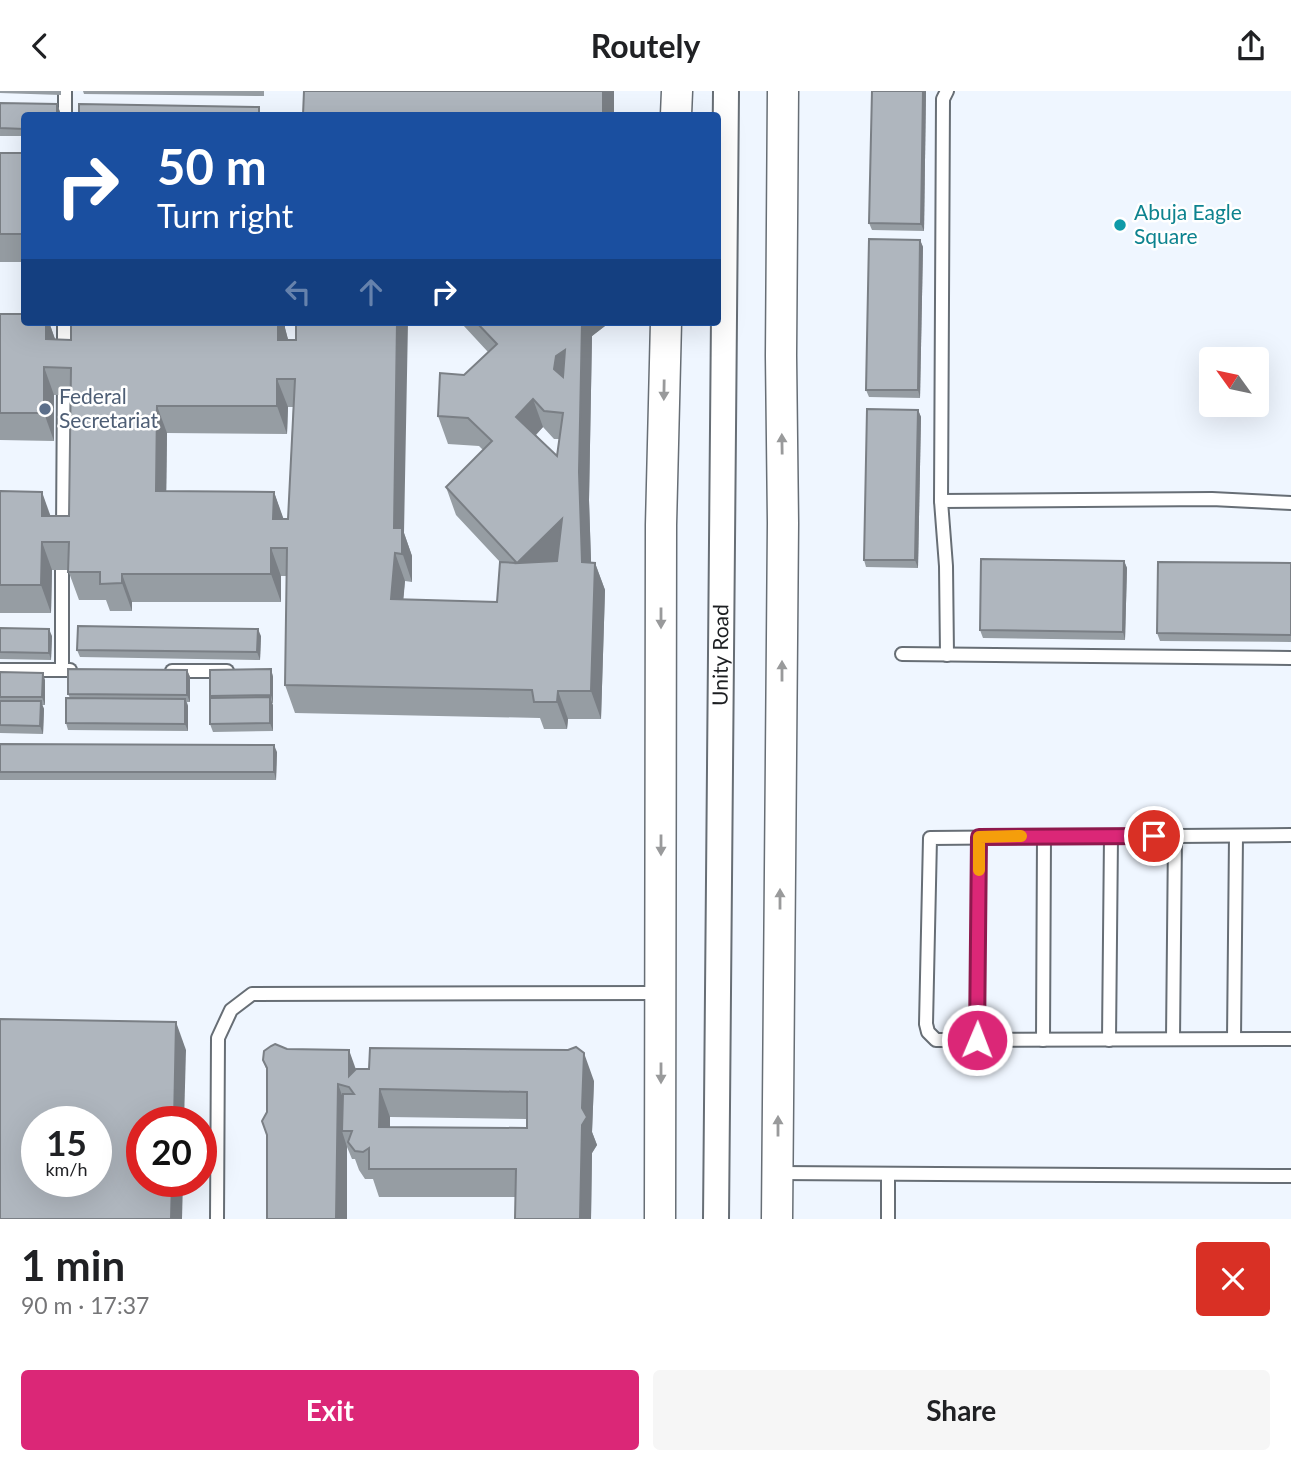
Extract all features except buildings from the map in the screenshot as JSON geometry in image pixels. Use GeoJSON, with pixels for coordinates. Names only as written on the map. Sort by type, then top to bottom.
{"type":"FeatureCollection","features":[{"type":"Feature","properties":{"kind":"street"},"geometry":{"type":"LineString","coordinates":[[676,112],[677,91]]}},
{"type":"Feature","properties":{"kind":"street","name":"Unity Road"},"geometry":{"type":"LineString","coordinates":[[716,1219],[726,91]]}},
{"type":"Feature","properties":{"kind":"street"},"geometry":{"type":"LineString","coordinates":[[777,1219],[783,537],[783,91]]}},
{"type":"Feature","properties":{"kind":"street"},"geometry":{"type":"LineString","coordinates":[[660,1219],[661,525],[666,326]]}},
{"type":"Feature","properties":{"kind":"lane"},"geometry":{"type":"LineString","coordinates":[[65,91],[65,112]]}},
{"type":"Feature","properties":{"kind":"lane"},"geometry":{"type":"LineString","coordinates":[[947,91],[943,99],[941,501],[946,566],[947,655]]}},
{"type":"Feature","properties":{"kind":"lane"},"geometry":{"type":"LineString","coordinates":[[62,670],[64,326]]}},
{"type":"Feature","properties":{"kind":"lane"},"geometry":{"type":"LineString","coordinates":[[941,501],[1212,499],[1291,503]]}},
{"type":"Feature","properties":{"kind":"lane"},"geometry":{"type":"LineString","coordinates":[[902,654],[1291,658]]}},
{"type":"Feature","properties":{"kind":"lane"},"geometry":{"type":"LineString","coordinates":[[0,670],[88,670]]}},
{"type":"Feature","properties":{"kind":"lane"},"geometry":{"type":"LineString","coordinates":[[153,670],[245,671]]}},
{"type":"Feature","properties":{"kind":"lane"},"geometry":{"type":"LineString","coordinates":[[1291,835],[930,838],[926,1024],[928,1032],[936,1040],[1291,1039]]}},
{"type":"Feature","properties":{"kind":"lane"},"geometry":{"type":"LineString","coordinates":[[1043,1040],[1044,836]]}},
{"type":"Feature","properties":{"kind":"lane"},"geometry":{"type":"LineString","coordinates":[[1109,1039],[1111,836]]}},
{"type":"Feature","properties":{"kind":"lane"},"geometry":{"type":"LineString","coordinates":[[1173,1039],[1175,836]]}},
{"type":"Feature","properties":{"kind":"lane"},"geometry":{"type":"LineString","coordinates":[[1234,1039],[1236,836]]}},
{"type":"Feature","properties":{"kind":"lane"},"geometry":{"type":"LineString","coordinates":[[977,1040],[979,837]]}},
{"type":"Feature","properties":{"kind":"lane"},"geometry":{"type":"LineString","coordinates":[[217,1219],[218,1038],[231,1010],[252,994],[661,993]]}},
{"type":"Feature","properties":{"kind":"lane"},"geometry":{"type":"LineString","coordinates":[[778,1173],[1291,1176]]}},
{"type":"Feature","properties":{"kind":"lane"},"geometry":{"type":"LineString","coordinates":[[888,1175],[888,1219]]}},
{"type":"Feature","properties":{"kind":"slow traffic"},"geometry":{"type":"LineString","coordinates":[[979,870],[979,837],[1021,836]]}},
{"type":"Feature","properties":{"kind":"place","name":"Abuja Eagle Square"},"geometry":{"type":"Point","coordinates":[1120,225]}},
{"type":"Feature","properties":{"kind":"place","name":"Federal Secretariat"},"geometry":{"type":"Point","coordinates":[45,409]}},
{"type":"Feature","properties":{"kind":"route"},"geometry":{"type":"LineString","coordinates":[[977,1040],[979,837],[1154,836]]}}]}
